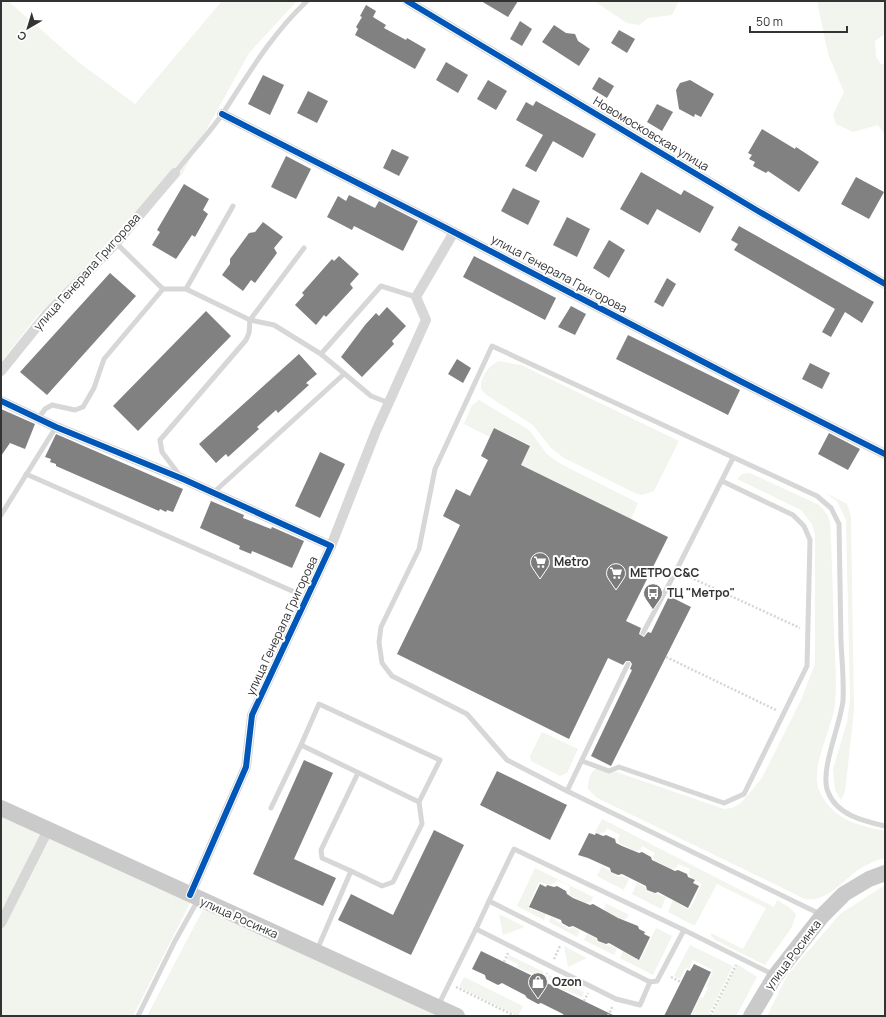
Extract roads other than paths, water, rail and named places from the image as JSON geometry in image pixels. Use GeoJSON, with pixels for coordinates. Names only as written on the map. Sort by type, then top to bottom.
{"type":"FeatureCollection","features":[{"type":"Feature","properties":{"kind":"main road","name":"улица Росинка"},"geometry":{"type":"LineString","coordinates":[[1,808],[457,1016]]}},
{"type":"Feature","properties":{"kind":"main road","name":"улица Росинка"},"geometry":{"type":"LineString","coordinates":[[751,1016],[775,976],[822,916],[844,894],[869,879],[885,873]]}},
{"type":"Feature","properties":{"kind":"street","name":"Новомосковская улица"},"geometry":{"type":"LineString","coordinates":[[407,1],[751,207],[885,284]]}},
{"type":"Feature","properties":{"kind":"street","name":"улица Генерала Григорова"},"geometry":{"type":"LineString","coordinates":[[222,114],[885,454]]}},
{"type":"Feature","properties":{"kind":"street","name":"улица Генерала Григорова"},"geometry":{"type":"LineString","coordinates":[[1,371],[47,314],[116,243],[175,173]]}},
{"type":"Feature","properties":{"kind":"street"},"geometry":{"type":"LineString","coordinates":[[416,296],[454,232]]}},
{"type":"Feature","properties":{"kind":"street","name":"улица Генерала Григорова"},"geometry":{"type":"LineString","coordinates":[[194,897],[246,768],[252,715],[331,546],[388,404],[426,320],[416,296]]}},
{"type":"Feature","properties":{"kind":"street","name":"улица Генерала Григорова"},"geometry":{"type":"LineString","coordinates":[[1,401],[56,427],[183,479],[331,546]]}},
{"type":"Feature","properties":{"kind":"street"},"geometry":{"type":"LineString","coordinates":[[1,923],[48,830]]}},
{"type":"Feature","properties":{"kind":"lane"},"geometry":{"type":"LineString","coordinates":[[175,173],[222,114],[242,81],[275,34],[307,1]]}},
{"type":"Feature","properties":{"kind":"lane"},"geometry":{"type":"LineString","coordinates":[[186,289],[233,206]]}},
{"type":"Feature","properties":{"kind":"lane"},"geometry":{"type":"LineString","coordinates":[[116,243],[163,289],[186,289],[250,320],[274,325],[321,354],[371,396],[388,404]]}},
{"type":"Feature","properties":{"kind":"lane"},"geometry":{"type":"LineString","coordinates":[[183,479],[162,452],[160,440],[246,340],[249,332],[250,320],[304,248]]}},
{"type":"Feature","properties":{"kind":"lane"},"geometry":{"type":"LineString","coordinates":[[321,354],[381,286],[416,296]]}},
{"type":"Feature","properties":{"kind":"lane"},"geometry":{"type":"LineString","coordinates":[[38,419],[46,409],[52,405],[75,410],[83,407],[94,388],[104,359],[163,289]]}},
{"type":"Feature","properties":{"kind":"lane"},"geometry":{"type":"LineString","coordinates":[[822,916],[507,760],[467,714],[392,676],[382,663],[378,642],[381,627],[419,549],[436,470],[492,346],[817,496],[831,508],[839,524],[843,700],[838,729],[826,770],[825,780],[828,792],[837,806],[852,817],[885,826]]}},
{"type":"Feature","properties":{"kind":"lane"},"geometry":{"type":"LineString","coordinates":[[213,493],[344,374]]}},
{"type":"Feature","properties":{"kind":"lane"},"geometry":{"type":"LineString","coordinates":[[1,515],[56,427]]}},
{"type":"Feature","properties":{"kind":"lane"},"geometry":{"type":"LineString","coordinates":[[642,633],[676,571],[733,458]]}},
{"type":"Feature","properties":{"kind":"lane"},"geometry":{"type":"LineString","coordinates":[[26,474],[306,597]]}},
{"type":"Feature","properties":{"kind":"lane"},"geometry":{"type":"LineString","coordinates":[[582,761],[609,771],[619,767],[724,803],[744,794],[784,714],[807,666],[810,540],[804,526],[793,515],[722,481]]}},
{"type":"Feature","properties":{"kind":"lane"},"geometry":{"type":"LineString","coordinates":[[567,791],[628,664]]}},
{"type":"Feature","properties":{"kind":"lane"},"geometry":{"type":"LineString","coordinates":[[271,808],[319,704],[440,760],[419,802],[422,824],[393,882],[382,886],[322,858],[321,850],[358,773]]}},
{"type":"Feature","properties":{"kind":"lane"},"geometry":{"type":"LineString","coordinates":[[301,745],[419,802]]}},
{"type":"Feature","properties":{"kind":"lane"},"geometry":{"type":"LineString","coordinates":[[438,1007],[514,849],[684,930],[775,976]]}},
{"type":"Feature","properties":{"kind":"lane"},"geometry":{"type":"LineString","coordinates":[[316,952],[351,871]]}},
{"type":"Feature","properties":{"kind":"lane"},"geometry":{"type":"LineString","coordinates":[[138,1016],[175,941],[194,897]]}},
{"type":"Feature","properties":{"kind":"lane"},"geometry":{"type":"LineString","coordinates":[[489,901],[650,982],[658,982],[684,930]]}},
{"type":"Feature","properties":{"kind":"lane"},"geometry":{"type":"LineString","coordinates":[[476,929],[628,1004],[640,1005],[650,982]]}},
{"type":"Feature","properties":{"kind":"place","name":"Metro"},"geometry":{"type":"Point","coordinates":[540,579]}},
{"type":"Feature","properties":{"kind":"place","name":"МЕТРО С&С"},"geometry":{"type":"Point","coordinates":[616,590]}},
{"type":"Feature","properties":{"kind":"place","name":"ТЦ \"Метро\""},"geometry":{"type":"Point","coordinates":[653,610]}},
{"type":"Feature","properties":{"kind":"place","name":"Ozon"},"geometry":{"type":"Point","coordinates":[538,999]}}]}
